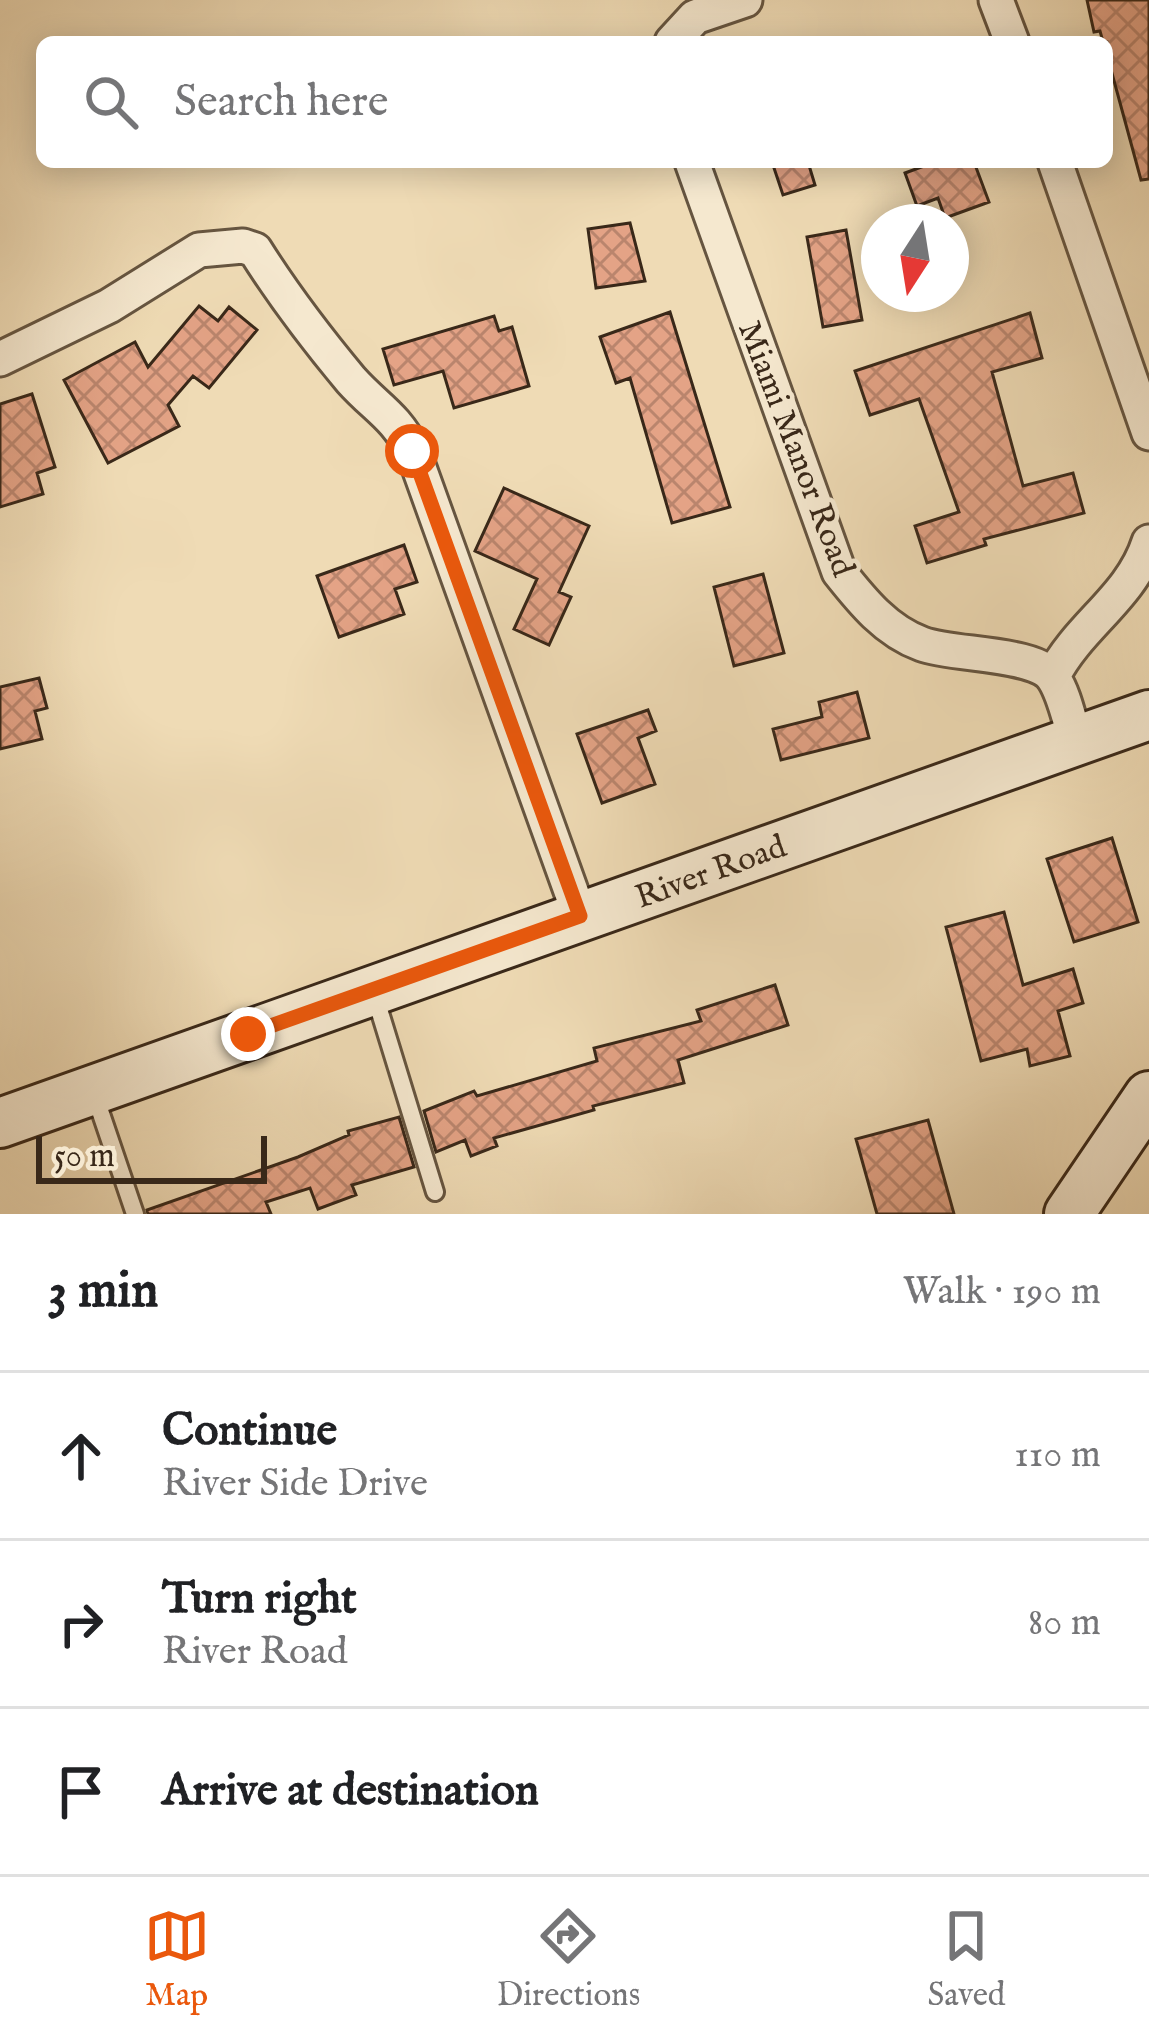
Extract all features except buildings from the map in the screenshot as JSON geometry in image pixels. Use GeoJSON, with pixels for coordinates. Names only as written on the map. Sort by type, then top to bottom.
{"type":"FeatureCollection","features":[{"type":"Feature","properties":{"kind":"street"},"geometry":{"type":"LineString","coordinates":[[678,36],[695,17],[745,0]]}},
{"type":"Feature","properties":{"kind":"street"},"geometry":{"type":"LineString","coordinates":[[996,0],[1010,36]]}},
{"type":"Feature","properties":{"kind":"street","name":"Miami Manor Road"},"geometry":{"type":"LineString","coordinates":[[694,168],[839,572],[867,607],[918,643],[952,653],[1031,662],[1053,676]]}},
{"type":"Feature","properties":{"kind":"street"},"geometry":{"type":"LineString","coordinates":[[1057,168],[1149,433]]}},
{"type":"Feature","properties":{"kind":"street"},"geometry":{"type":"LineString","coordinates":[[0,358],[109,306],[199,250],[242,246],[255,250],[299,319],[362,392],[399,422],[406,436],[580,916]]}},
{"type":"Feature","properties":{"kind":"street"},"geometry":{"type":"LineString","coordinates":[[1076,740],[1053,676],[1073,643],[1136,573],[1149,542]]}},
{"type":"Feature","properties":{"kind":"street","name":"River Road"},"geometry":{"type":"LineString","coordinates":[[0,1123],[1149,715]]}},
{"type":"Feature","properties":{"kind":"street"},"geometry":{"type":"LineString","coordinates":[[1070,1214],[1149,1096]]}},
{"type":"Feature","properties":{"kind":"lane"},"geometry":{"type":"LineString","coordinates":[[373,990],[435,1192]]}},
{"type":"Feature","properties":{"kind":"lane"},"geometry":{"type":"LineString","coordinates":[[93,1090],[135,1214]]}},
{"type":"Feature","properties":{"kind":"route"},"geometry":{"type":"LineString","coordinates":[[248,1034],[580,916],[412,451]]}}]}
